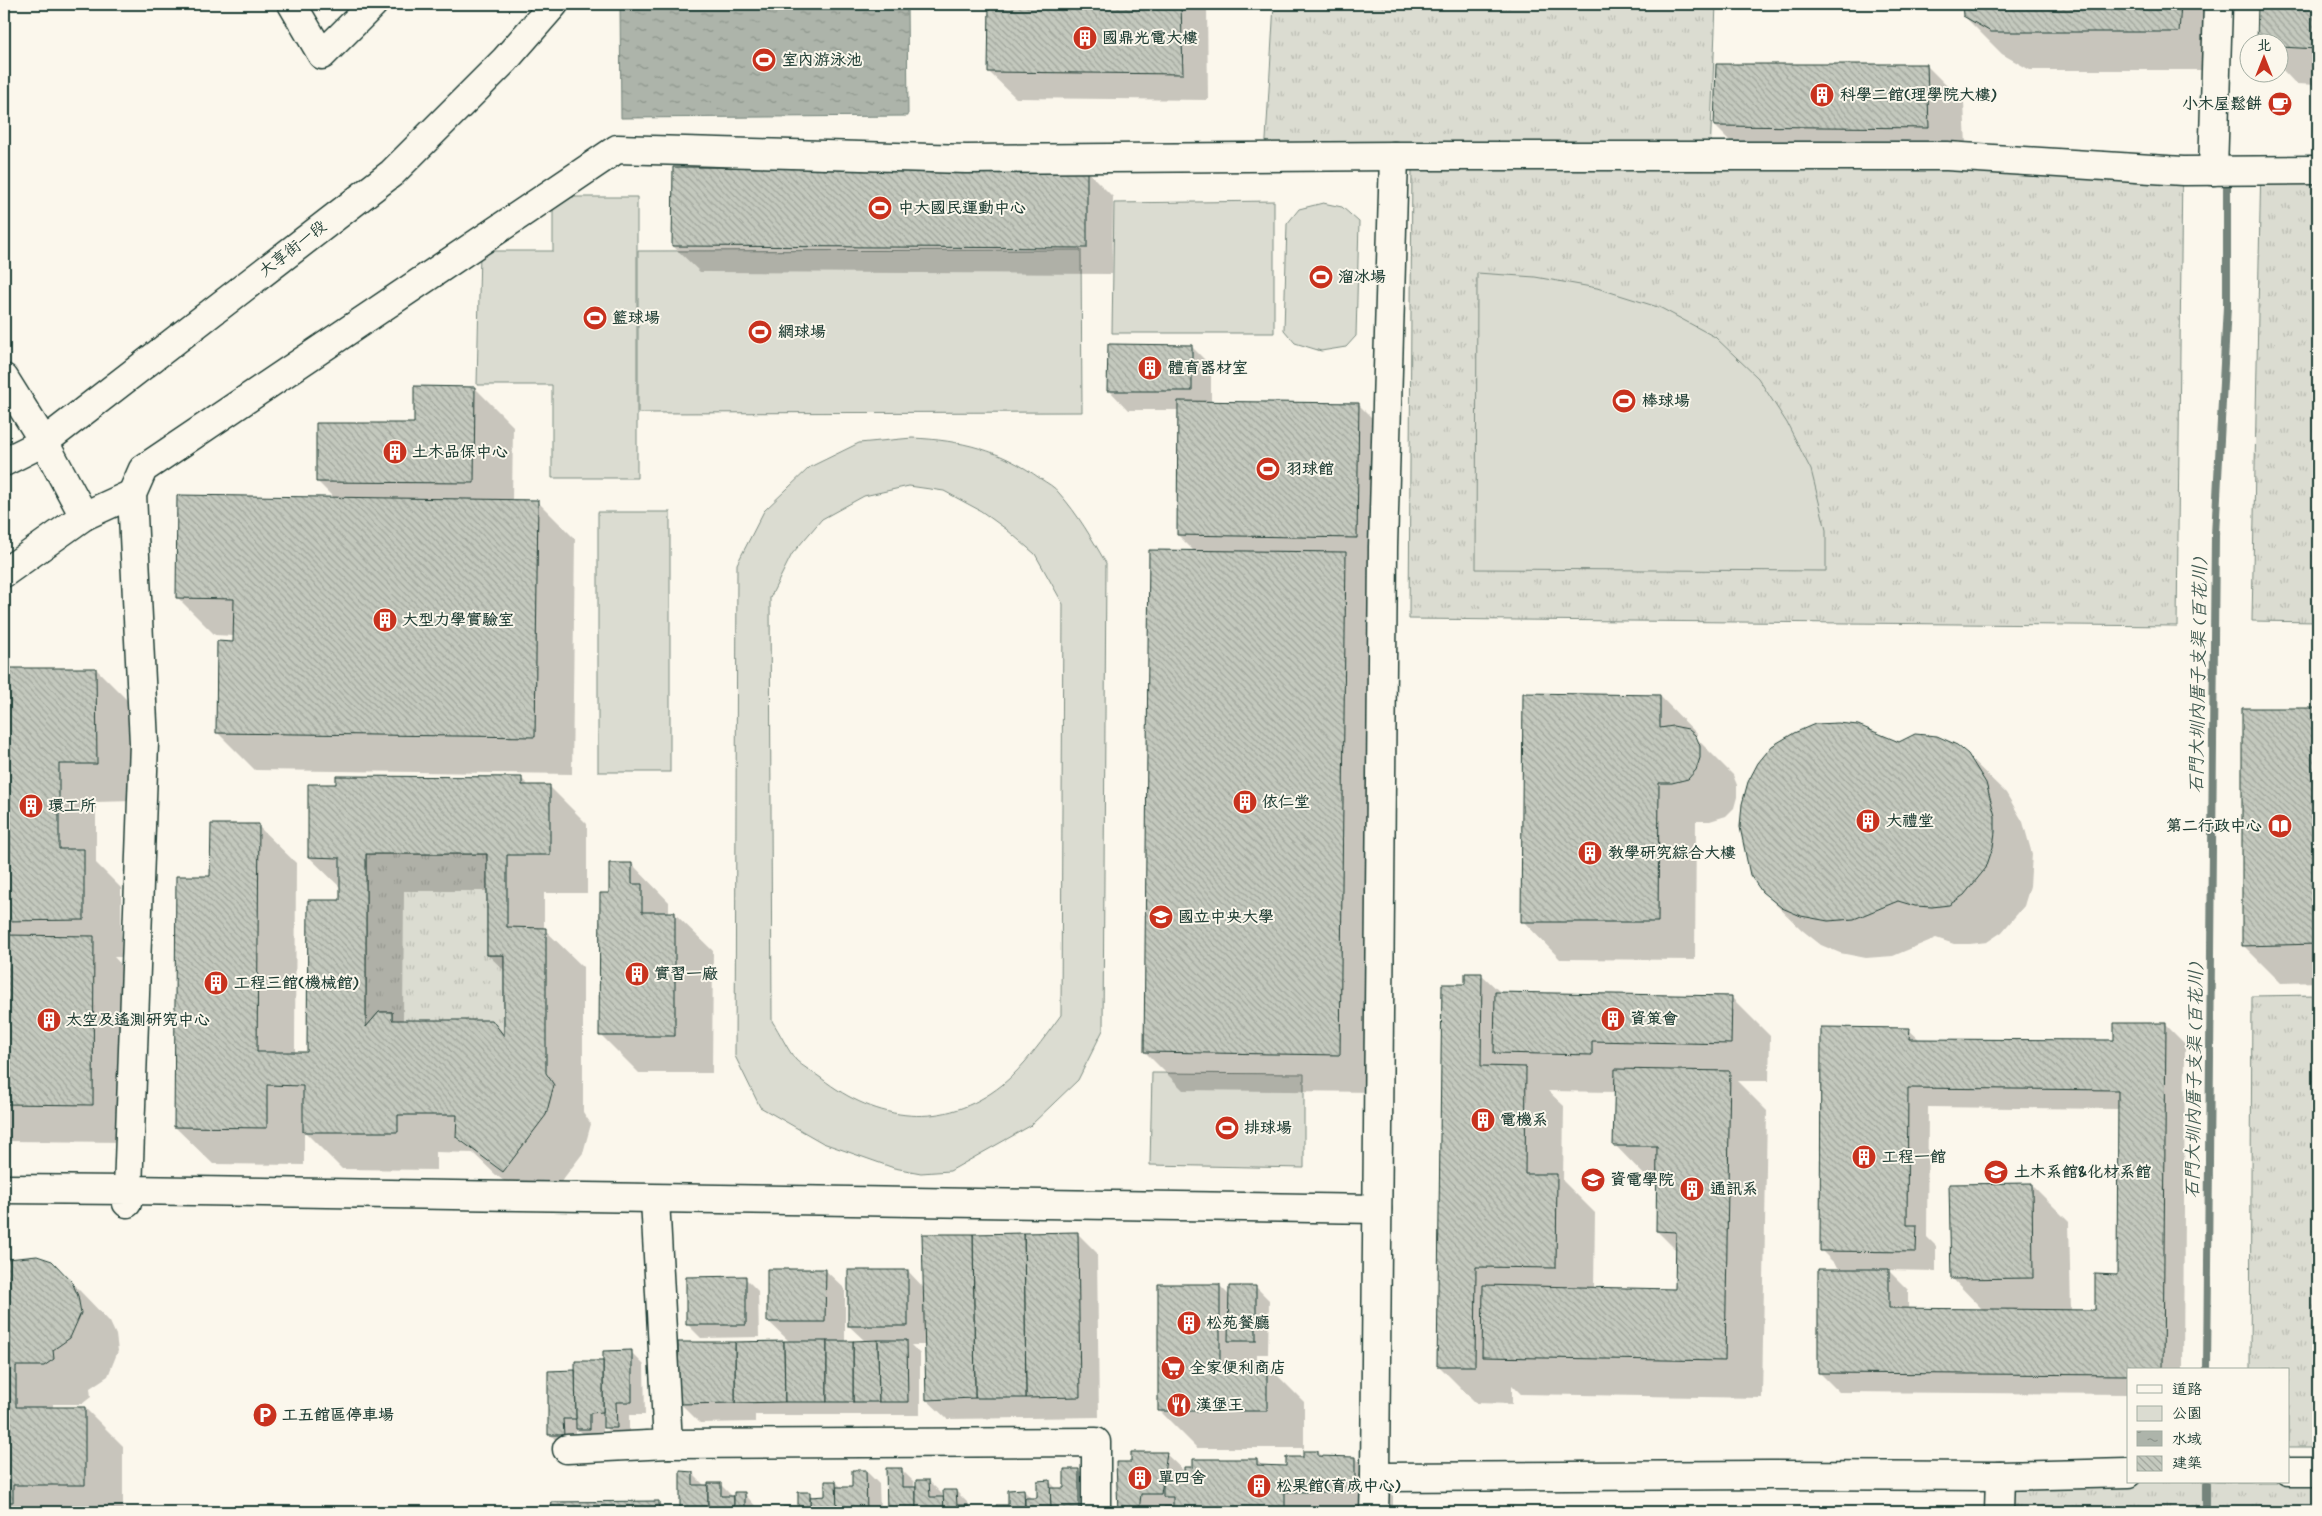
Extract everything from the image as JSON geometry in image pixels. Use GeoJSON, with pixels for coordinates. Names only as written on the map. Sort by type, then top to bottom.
{"type":"FeatureCollection","features":[{"type":"Feature","properties":{"kind":"street"},"geometry":{"type":"LineString","coordinates":[[292,4],[322,56],[373,4]]}},
{"type":"Feature","properties":{"kind":"street","name":"大享街一段"},"geometry":{"type":"LineString","coordinates":[[4,462],[44,442],[392,173],[505,60],[554,4]]}},
{"type":"Feature","properties":{"kind":"street"},"geometry":{"type":"LineString","coordinates":[[2213,171],[2218,4]]}},
{"type":"Feature","properties":{"kind":"street"},"geometry":{"type":"LineString","coordinates":[[128,1197],[144,743],[132,494],[144,470],[617,150],[966,159],[1394,156],[1947,156],[2183,171],[2318,170]]}},
{"type":"Feature","properties":{"kind":"street"},"geometry":{"type":"LineString","coordinates":[[1374,1512],[1383,548],[1394,156]]}},
{"type":"Feature","properties":{"kind":"street"},"geometry":{"type":"LineString","coordinates":[[4,378],[44,442],[84,516]]}},
{"type":"Feature","properties":{"kind":"street"},"geometry":{"type":"LineString","coordinates":[[4,573],[84,516],[132,494]]}},
{"type":"Feature","properties":{"kind":"street"},"geometry":{"type":"LineString","coordinates":[[4,1189],[128,1197],[655,1199],[1377,1210]]}},
{"type":"Feature","properties":{"kind":"street"},"geometry":{"type":"LineString","coordinates":[[655,1199],[668,1444]]}},
{"type":"Feature","properties":{"kind":"street"},"geometry":{"type":"LineString","coordinates":[[567,1449],[668,1444],[1096,1442],[1096,1512]]}},
{"type":"Feature","properties":{"kind":"street"},"geometry":{"type":"LineString","coordinates":[[2290,1471],[2318,1471]]}},
{"type":"Feature","properties":{"kind":"street"},"geometry":{"type":"LineString","coordinates":[[1375,1477],[2000,1476],[2127,1473]]}},
{"type":"Feature","properties":{"kind":"street"},"geometry":{"type":"LineString","coordinates":[[1999,1512],[2000,1476]]}},
{"type":"Feature","properties":{"kind":"green space"},"geometry":{"type":"Polygon","coordinates":[[[1274,4],[1716,4],[1710,156],[1265,157],[1274,4]]]}},
{"type":"Feature","properties":{"kind":"green space"},"geometry":{"type":"Polygon","coordinates":[[[2261,160],[2318,161],[2318,622],[2252,621],[2261,160]]]}},
{"type":"Feature","properties":{"kind":"green space"},"geometry":{"type":"Polygon","coordinates":[[[1412,161],[2182,165],[2177,626],[1409,619],[1412,161]]]}},
{"type":"Feature","properties":{"kind":"green space","name":"籃球場"},"geometry":{"type":"Polygon","coordinates":[[[553,197],[637,197],[637,478],[552,478],[552,385],[477,385],[480,251],[553,251],[553,197]]]}},
{"type":"Feature","properties":{"kind":"green space"},"geometry":{"type":"Polygon","coordinates":[[[1274,201],[1274,333],[1112,333],[1114,203],[1274,201]]]}},
{"type":"Feature","properties":{"kind":"green space","name":"溜冰場"},"geometry":{"type":"Polygon","coordinates":[[[1323,203],[1342,207],[1359,222],[1356,336],[1346,347],[1321,351],[1295,343],[1284,330],[1287,224],[1299,209],[1323,203]]]}},
{"type":"Feature","properties":{"kind":"green space"},"geometry":{"type":"Polygon","coordinates":[[[1081,250],[1082,412],[638,413],[638,251],[1081,250]]]}},
{"type":"Feature","properties":{"kind":"green space","name":"棒球場"},"geometry":{"type":"Polygon","coordinates":[[[1477,273],[1535,277],[1597,288],[1661,308],[1715,337],[1758,378],[1787,423],[1811,470],[1826,530],[1826,571],[1476,569],[1477,273]]]}},
{"type":"Feature","properties":{"kind":"green space"},"geometry":{"type":"Polygon","coordinates":[[[912,438],[947,441],[980,448],[1011,461],[1051,485],[1057,491],[1079,518],[1106,563],[1103,1030],[1078,1080],[1030,1126],[950,1171],[921,1173],[894,1168],[823,1143],[760,1107],[735,1056],[737,564],[764,511],[810,467],[859,443],[912,438]],[[909,486],[864,496],[822,519],[792,554],[770,598],[772,1021],[796,1060],[842,1093],[888,1112],[911,1115],[934,1115],[957,1110],[980,1100],[1010,1078],[1041,1043],[1061,1015],[1063,604],[1035,554],[981,511],[944,491],[909,486]]]}},
{"type":"Feature","properties":{"kind":"green space"},"geometry":{"type":"Polygon","coordinates":[[[598,512],[670,512],[670,772],[598,772],[598,512]]]}},
{"type":"Feature","properties":{"kind":"green space"},"geometry":{"type":"Polygon","coordinates":[[[366,854],[487,854],[487,955],[504,955],[504,1036],[392,1020],[392,1012],[379,1012],[366,1027],[366,854]]]}},
{"type":"Feature","properties":{"kind":"green space"},"geometry":{"type":"Polygon","coordinates":[[[2318,995],[2318,1447],[2290,1447],[2290,1368],[2250,1368],[2252,996],[2318,995]]]}},
{"type":"Feature","properties":{"kind":"green space","name":"排球場"},"geometry":{"type":"Polygon","coordinates":[[[1152,1073],[1304,1074],[1304,1168],[1150,1165],[1152,1073]]]}},
{"type":"Feature","properties":{"kind":"green space"},"geometry":{"type":"Polygon","coordinates":[[[2318,1473],[2318,1512],[1999,1512],[2000,1476],[2127,1482],[2127,1484],[2290,1484],[2290,1481],[2318,1473]]]}},
{"type":"Feature","properties":{"kind":"water","name":"室內游泳池"},"geometry":{"type":"Polygon","coordinates":[[[620,4],[907,4],[908,116],[621,118],[620,4]]]}},
{"type":"Feature","properties":{"kind":"building","name":"國鼎光電大樓"},"geometry":{"type":"Polygon","coordinates":[[[989,4],[1181,4],[1183,74],[988,72],[989,4]]]}},
{"type":"Feature","properties":{"kind":"building"},"geometry":{"type":"Polygon","coordinates":[[[1962,4],[2181,4],[2179,32],[1991,32],[1963,16],[1962,4]]]}},
{"type":"Feature","properties":{"kind":"building"},"geometry":{"type":"Polygon","coordinates":[[[2258,4],[2318,4],[2318,49],[2290,48],[2290,32],[2257,32],[2258,4]]]}},
{"type":"Feature","properties":{"kind":"building","name":"科學二館(理學院大樓)"},"geometry":{"type":"Polygon","coordinates":[[[1716,64],[1927,64],[1929,128],[1714,126],[1716,64]]]}},
{"type":"Feature","properties":{"kind":"building","name":"中大國民運動中心"},"geometry":{"type":"Polygon","coordinates":[[[673,167],[1087,169],[1087,248],[672,246],[673,167]]]}},
{"type":"Feature","properties":{"kind":"building","name":"體育器材室"},"geometry":{"type":"Polygon","coordinates":[[[1108,344],[1192,345],[1192,391],[1107,391],[1108,344]]]}},
{"type":"Feature","properties":{"kind":"building","name":"土木品保中心"},"geometry":{"type":"Polygon","coordinates":[[[414,386],[475,387],[474,483],[316,482],[316,423],[414,423],[414,386]]]}},
{"type":"Feature","properties":{"kind":"building","name":"羽球館"},"geometry":{"type":"Polygon","coordinates":[[[1178,401],[1359,403],[1357,538],[1177,535],[1178,401]]]}},
{"type":"Feature","properties":{"kind":"building","name":"大型力學實驗室"},"geometry":{"type":"Polygon","coordinates":[[[177,495],[538,500],[535,737],[216,733],[217,641],[233,642],[234,599],[176,598],[177,495]]]}},
{"type":"Feature","properties":{"kind":"building","name":"依仁堂"},"geometry":{"type":"Polygon","coordinates":[[[1149,550],[1346,552],[1340,1055],[1144,1052],[1149,550]]]}},
{"type":"Feature","properties":{"kind":"building","name":"環工所"},"geometry":{"type":"Polygon","coordinates":[[[4,668],[96,668],[97,764],[59,764],[59,849],[84,849],[84,920],[4,921],[4,668]]]}},
{"type":"Feature","properties":{"kind":"building","name":"教學研究綜合大樓"},"geometry":{"type":"Polygon","coordinates":[[[1523,693],[1660,695],[1660,728],[1673,726],[1688,729],[1696,736],[1700,746],[1700,758],[1696,770],[1688,779],[1672,783],[1659,783],[1658,922],[1521,922],[1523,693]]]}},
{"type":"Feature","properties":{"kind":"building","name":"第二行政中心"},"geometry":{"type":"Polygon","coordinates":[[[2242,708],[2318,708],[2318,944],[2242,946],[2242,708]]]}},
{"type":"Feature","properties":{"kind":"building","name":"大禮堂"},"geometry":{"type":"Polygon","coordinates":[[[1838,723],[1858,725],[1899,742],[1915,734],[1937,736],[1957,745],[1968,754],[1986,783],[1995,816],[1995,832],[1993,847],[1986,868],[1964,895],[1949,905],[1915,906],[1898,901],[1854,919],[1828,921],[1801,916],[1782,908],[1762,892],[1750,875],[1740,827],[1742,804],[1748,782],[1758,763],[1772,746],[1794,733],[1815,724],[1838,723]]]}},
{"type":"Feature","properties":{"kind":"building","name":"工程三館(機械館)"},"geometry":{"type":"Polygon","coordinates":[[[336,776],[522,777],[522,785],[550,785],[550,855],[507,855],[507,927],[546,928],[546,1073],[554,1085],[546,1115],[503,1172],[456,1137],[457,1115],[398,1115],[398,1132],[303,1132],[303,1086],[267,1085],[267,1128],[174,1127],[176,876],[210,876],[211,824],[259,824],[257,1052],[307,1052],[308,900],[340,900],[340,858],[308,857],[308,784],[336,784],[336,776]],[[366,854],[366,1027],[379,1012],[392,1012],[392,1020],[492,1020],[504,1036],[504,955],[487,955],[487,854],[366,854]]]}},
{"type":"Feature","properties":{"kind":"building","name":"實習一廠"},"geometry":{"type":"Polygon","coordinates":[[[609,863],[632,863],[632,884],[642,884],[642,912],[675,912],[675,1036],[599,1036],[600,893],[609,893],[609,863]]]}},
{"type":"Feature","properties":{"kind":"building","name":"太空及遙測研究中心"},"geometry":{"type":"Polygon","coordinates":[[[4,935],[94,936],[93,1105],[4,1104],[4,935]]]}},
{"type":"Feature","properties":{"kind":"building","name":"電機系"},"geometry":{"type":"Polygon","coordinates":[[[1465,973],[1482,973],[1481,1066],[1526,1067],[1525,1174],[1557,1174],[1556,1268],[1476,1267],[1475,1366],[1437,1366],[1442,984],[1465,984],[1465,973]]]}},
{"type":"Feature","properties":{"kind":"building","name":"資策會"},"geometry":{"type":"Polygon","coordinates":[[[1495,992],[1732,996],[1731,1044],[1592,1041],[1592,1055],[1494,1053],[1495,992]]]}},
{"type":"Feature","properties":{"kind":"building","name":"工程一館"},"geometry":{"type":"Polygon","coordinates":[[[2114,1023],[2166,1023],[2163,1368],[2127,1368],[2127,1375],[1818,1373],[1818,1269],[1889,1269],[1889,1308],[2095,1310],[2095,1274],[2117,1275],[2118,1090],[1908,1088],[1907,1225],[1917,1225],[1916,1252],[1820,1251],[1821,1027],[1910,1028],[1909,1039],[2114,1040],[2114,1023]]]}},
{"type":"Feature","properties":{"kind":"building","name":"通訊系"},"geometry":{"type":"Polygon","coordinates":[[[1615,1069],[1730,1071],[1725,1361],[1482,1357],[1483,1285],[1675,1289],[1676,1232],[1656,1231],[1657,1146],[1613,1146],[1615,1069]]]}},
{"type":"Feature","properties":{"kind":"building"},"geometry":{"type":"Polygon","coordinates":[[[2032,1183],[2033,1278],[1951,1279],[1949,1184],[2032,1183]]]}},
{"type":"Feature","properties":{"kind":"building"},"geometry":{"type":"Polygon","coordinates":[[[1078,1232],[1080,1397],[1026,1398],[1024,1233],[1078,1232]]]}},
{"type":"Feature","properties":{"kind":"building"},"geometry":{"type":"Polygon","coordinates":[[[1024,1233],[1026,1398],[975,1398],[973,1234],[1024,1233]]]}},
{"type":"Feature","properties":{"kind":"building"},"geometry":{"type":"Polygon","coordinates":[[[922,1234],[973,1234],[975,1398],[926,1400],[922,1234]]]}},
{"type":"Feature","properties":{"kind":"building"},"geometry":{"type":"Polygon","coordinates":[[[37,1256],[52,1261],[72,1282],[78,1296],[81,1313],[70,1338],[53,1350],[54,1359],[44,1366],[16,1366],[16,1407],[85,1407],[85,1485],[13,1485],[13,1502],[4,1502],[4,1266],[8,1259],[37,1256]]]}},
{"type":"Feature","properties":{"kind":"building"},"geometry":{"type":"Polygon","coordinates":[[[767,1269],[826,1269],[825,1322],[767,1322],[767,1269]]]}},
{"type":"Feature","properties":{"kind":"building"},"geometry":{"type":"Polygon","coordinates":[[[848,1270],[908,1270],[908,1326],[848,1326],[848,1270]]]}},
{"type":"Feature","properties":{"kind":"building"},"geometry":{"type":"Polygon","coordinates":[[[746,1276],[746,1325],[686,1325],[686,1277],[746,1276]]]}},
{"type":"Feature","properties":{"kind":"building","name":"松苑餐廳"},"geometry":{"type":"Polygon","coordinates":[[[1158,1284],[1220,1284],[1220,1363],[1267,1363],[1267,1411],[1158,1411],[1158,1284]]]}},
{"type":"Feature","properties":{"kind":"building"},"geometry":{"type":"Polygon","coordinates":[[[1229,1286],[1256,1286],[1256,1341],[1228,1341],[1229,1286]]]}},
{"type":"Feature","properties":{"kind":"building"},"geometry":{"type":"Polygon","coordinates":[[[878,1340],[879,1402],[853,1402],[853,1341],[878,1340]]]}},
{"type":"Feature","properties":{"kind":"building"},"geometry":{"type":"Polygon","coordinates":[[[878,1340],[907,1340],[908,1402],[879,1402],[878,1340]]]}},
{"type":"Feature","properties":{"kind":"building"},"geometry":{"type":"Polygon","coordinates":[[[784,1341],[785,1402],[735,1403],[735,1342],[784,1341]]]}},
{"type":"Feature","properties":{"kind":"building"},"geometry":{"type":"Polygon","coordinates":[[[784,1341],[827,1341],[827,1402],[785,1402],[784,1341]]]}},
{"type":"Feature","properties":{"kind":"building"},"geometry":{"type":"Polygon","coordinates":[[[827,1341],[853,1341],[853,1402],[827,1402],[827,1341]]]}},
{"type":"Feature","properties":{"kind":"building"},"geometry":{"type":"Polygon","coordinates":[[[678,1342],[735,1342],[735,1403],[679,1404],[678,1342]]]}},
{"type":"Feature","properties":{"kind":"building"},"geometry":{"type":"Polygon","coordinates":[[[632,1350],[632,1402],[616,1402],[617,1428],[603,1428],[603,1351],[632,1350]]]}},
{"type":"Feature","properties":{"kind":"building"},"geometry":{"type":"Polygon","coordinates":[[[575,1361],[603,1361],[603,1412],[590,1413],[590,1429],[576,1429],[575,1361]]]}},
{"type":"Feature","properties":{"kind":"building"},"geometry":{"type":"Polygon","coordinates":[[[575,1370],[576,1419],[563,1419],[564,1435],[548,1435],[548,1371],[575,1370]]]}},
{"type":"Feature","properties":{"kind":"building","name":"松果館(育成中心)"},"geometry":{"type":"Polygon","coordinates":[[[1303,1451],[1318,1451],[1318,1456],[1355,1457],[1355,1492],[1285,1492],[1285,1511],[1164,1512],[1164,1507],[1173,1507],[1173,1497],[1163,1497],[1163,1479],[1184,1479],[1184,1467],[1193,1467],[1193,1459],[1257,1459],[1257,1465],[1286,1466],[1286,1457],[1303,1457],[1303,1451]]]}},
{"type":"Feature","properties":{"kind":"building","name":"單四舍"},"geometry":{"type":"Polygon","coordinates":[[[1131,1452],[1167,1452],[1161,1494],[1141,1494],[1139,1512],[1118,1512],[1116,1462],[1131,1462],[1131,1452]]]}},
{"type":"Feature","properties":{"kind":"building"},"geometry":{"type":"Polygon","coordinates":[[[886,1468],[902,1468],[902,1487],[916,1487],[916,1512],[887,1512],[886,1468]]]}},
{"type":"Feature","properties":{"kind":"building"},"geometry":{"type":"Polygon","coordinates":[[[1064,1469],[1079,1469],[1079,1512],[1051,1512],[1050,1488],[1064,1488],[1064,1469]]]}},
{"type":"Feature","properties":{"kind":"building"},"geometry":{"type":"Polygon","coordinates":[[[852,1470],[866,1470],[867,1512],[837,1512],[836,1487],[852,1487],[852,1470]]]}},
{"type":"Feature","properties":{"kind":"building"},"geometry":{"type":"Polygon","coordinates":[[[680,1471],[693,1472],[693,1485],[708,1485],[708,1512],[680,1512],[680,1471]]]}},
{"type":"Feature","properties":{"kind":"building"},"geometry":{"type":"Polygon","coordinates":[[[916,1480],[929,1480],[930,1497],[944,1497],[944,1512],[916,1512],[916,1480]]]}},
{"type":"Feature","properties":{"kind":"building"},"geometry":{"type":"Polygon","coordinates":[[[1050,1480],[1051,1512],[1025,1512],[1025,1498],[1037,1498],[1037,1481],[1050,1480]]]}},
{"type":"Feature","properties":{"kind":"building"},"geometry":{"type":"Polygon","coordinates":[[[825,1481],[836,1481],[837,1512],[810,1512],[810,1497],[825,1496],[825,1481]]]}},
{"type":"Feature","properties":{"kind":"building"},"geometry":{"type":"Polygon","coordinates":[[[708,1483],[721,1483],[721,1496],[734,1496],[734,1512],[708,1512],[708,1483]]]}},
{"type":"Feature","properties":{"kind":"building"},"geometry":{"type":"Polygon","coordinates":[[[1024,1489],[1025,1512],[997,1512],[996,1505],[1008,1505],[1008,1490],[1024,1489]]]}},
{"type":"Feature","properties":{"kind":"building"},"geometry":{"type":"Polygon","coordinates":[[[943,1490],[956,1490],[957,1505],[968,1505],[968,1512],[944,1512],[943,1490]]]}},
{"type":"Feature","properties":{"kind":"building"},"geometry":{"type":"Polygon","coordinates":[[[734,1492],[745,1492],[745,1507],[762,1507],[762,1512],[734,1512],[734,1492]]]}},
{"type":"Feature","properties":{"kind":"building"},"geometry":{"type":"Polygon","coordinates":[[[798,1492],[810,1492],[810,1512],[783,1512],[783,1507],[798,1507],[798,1492]]]}},
{"type":"Feature","properties":{"kind":"building"},"geometry":{"type":"Polygon","coordinates":[[[659,1501],[659,1512],[552,1512],[551,1502],[659,1501]]]}},
{"type":"Feature","properties":{"kind":"waterway","name":"石門大圳內厝子支渠 (百花川)"},"geometry":{"type":"LineString","coordinates":[[2207,1368],[2215,535],[2227,306],[2227,175]]}},
{"type":"Feature","properties":{"kind":"waterway","name":"石門大圳內厝子支渠 (百花川)"},"geometry":{"type":"LineString","coordinates":[[2206,1485],[2206,1512]]}},
{"type":"Feature","properties":{"kind":"place","name":"國鼎光電大樓"},"geometry":{"type":"Point","coordinates":[1085,38]}},
{"type":"Feature","properties":{"kind":"place","name":"室內游泳池"},"geometry":{"type":"Point","coordinates":[764,60]}},
{"type":"Feature","properties":{"kind":"place","name":"科學二館(理學院大樓)"},"geometry":{"type":"Point","coordinates":[1822,95]}},
{"type":"Feature","properties":{"kind":"place","name":"小木屋鬆餅"},"geometry":{"type":"Point","coordinates":[2280,104]}},
{"type":"Feature","properties":{"kind":"place","name":"中大國民運動中心"},"geometry":{"type":"Point","coordinates":[880,208]}},
{"type":"Feature","properties":{"kind":"place","name":"溜冰場"},"geometry":{"type":"Point","coordinates":[1321,277]}},
{"type":"Feature","properties":{"kind":"place","name":"籃球場"},"geometry":{"type":"Point","coordinates":[595,318]}},
{"type":"Feature","properties":{"kind":"place","name":"網球場"},"geometry":{"type":"Point","coordinates":[760,332]}},
{"type":"Feature","properties":{"kind":"place","name":"體育器材室"},"geometry":{"type":"Point","coordinates":[1150,368]}},
{"type":"Feature","properties":{"kind":"place","name":"棒球場"},"geometry":{"type":"Point","coordinates":[1624,401]}},
{"type":"Feature","properties":{"kind":"place","name":"土木品保中心"},"geometry":{"type":"Point","coordinates":[395,452]}},
{"type":"Feature","properties":{"kind":"place","name":"羽球館"},"geometry":{"type":"Point","coordinates":[1268,469]}},
{"type":"Feature","properties":{"kind":"place","name":"大型力學實驗室"},"geometry":{"type":"Point","coordinates":[385,620]}},
{"type":"Feature","properties":{"kind":"place","name":"依仁堂"},"geometry":{"type":"Point","coordinates":[1245,802]}},
{"type":"Feature","properties":{"kind":"place","name":"環工所"},"geometry":{"type":"Point","coordinates":[31,806]}},
{"type":"Feature","properties":{"kind":"place","name":"大禮堂"},"geometry":{"type":"Point","coordinates":[1868,821]}},
{"type":"Feature","properties":{"kind":"place","name":"第二行政中心"},"geometry":{"type":"Point","coordinates":[2280,826]}},
{"type":"Feature","properties":{"kind":"place","name":"教學研究綜合大樓"},"geometry":{"type":"Point","coordinates":[1590,853]}},
{"type":"Feature","properties":{"kind":"place","name":"國立中央大學"},"geometry":{"type":"Point","coordinates":[1161,917]}},
{"type":"Feature","properties":{"kind":"place","name":"實習一廠"},"geometry":{"type":"Point","coordinates":[637,974]}},
{"type":"Feature","properties":{"kind":"place","name":"工程三館(機械館)"},"geometry":{"type":"Point","coordinates":[216,983]}},
{"type":"Feature","properties":{"kind":"place","name":"資策會"},"geometry":{"type":"Point","coordinates":[1613,1019]}},
{"type":"Feature","properties":{"kind":"place","name":"太空及遙測研究中心"},"geometry":{"type":"Point","coordinates":[49,1020]}},
{"type":"Feature","properties":{"kind":"place","name":"電機系"},"geometry":{"type":"Point","coordinates":[1483,1120]}},
{"type":"Feature","properties":{"kind":"place","name":"排球場"},"geometry":{"type":"Point","coordinates":[1227,1128]}},
{"type":"Feature","properties":{"kind":"place","name":"工程一館"},"geometry":{"type":"Point","coordinates":[1864,1157]}},
{"type":"Feature","properties":{"kind":"place","name":"土木系館&化材系館"},"geometry":{"type":"Point","coordinates":[1996,1172]}},
{"type":"Feature","properties":{"kind":"place","name":"資電學院"},"geometry":{"type":"Point","coordinates":[1593,1180]}},
{"type":"Feature","properties":{"kind":"place","name":"通訊系"},"geometry":{"type":"Point","coordinates":[1692,1189]}},
{"type":"Feature","properties":{"kind":"place","name":"松苑餐廳"},"geometry":{"type":"Point","coordinates":[1189,1323]}},
{"type":"Feature","properties":{"kind":"place","name":"全家便利商店"},"geometry":{"type":"Point","coordinates":[1173,1368]}},
{"type":"Feature","properties":{"kind":"place","name":"漢堡王"},"geometry":{"type":"Point","coordinates":[1179,1405]}},
{"type":"Feature","properties":{"kind":"place","name":"工五館區停車場"},"geometry":{"type":"Point","coordinates":[265,1415]}},
{"type":"Feature","properties":{"kind":"place","name":"單四舍"},"geometry":{"type":"Point","coordinates":[1140,1478]}},
{"type":"Feature","properties":{"kind":"place","name":"松果館(育成中心)"},"geometry":{"type":"Point","coordinates":[1259,1486]}}]}
